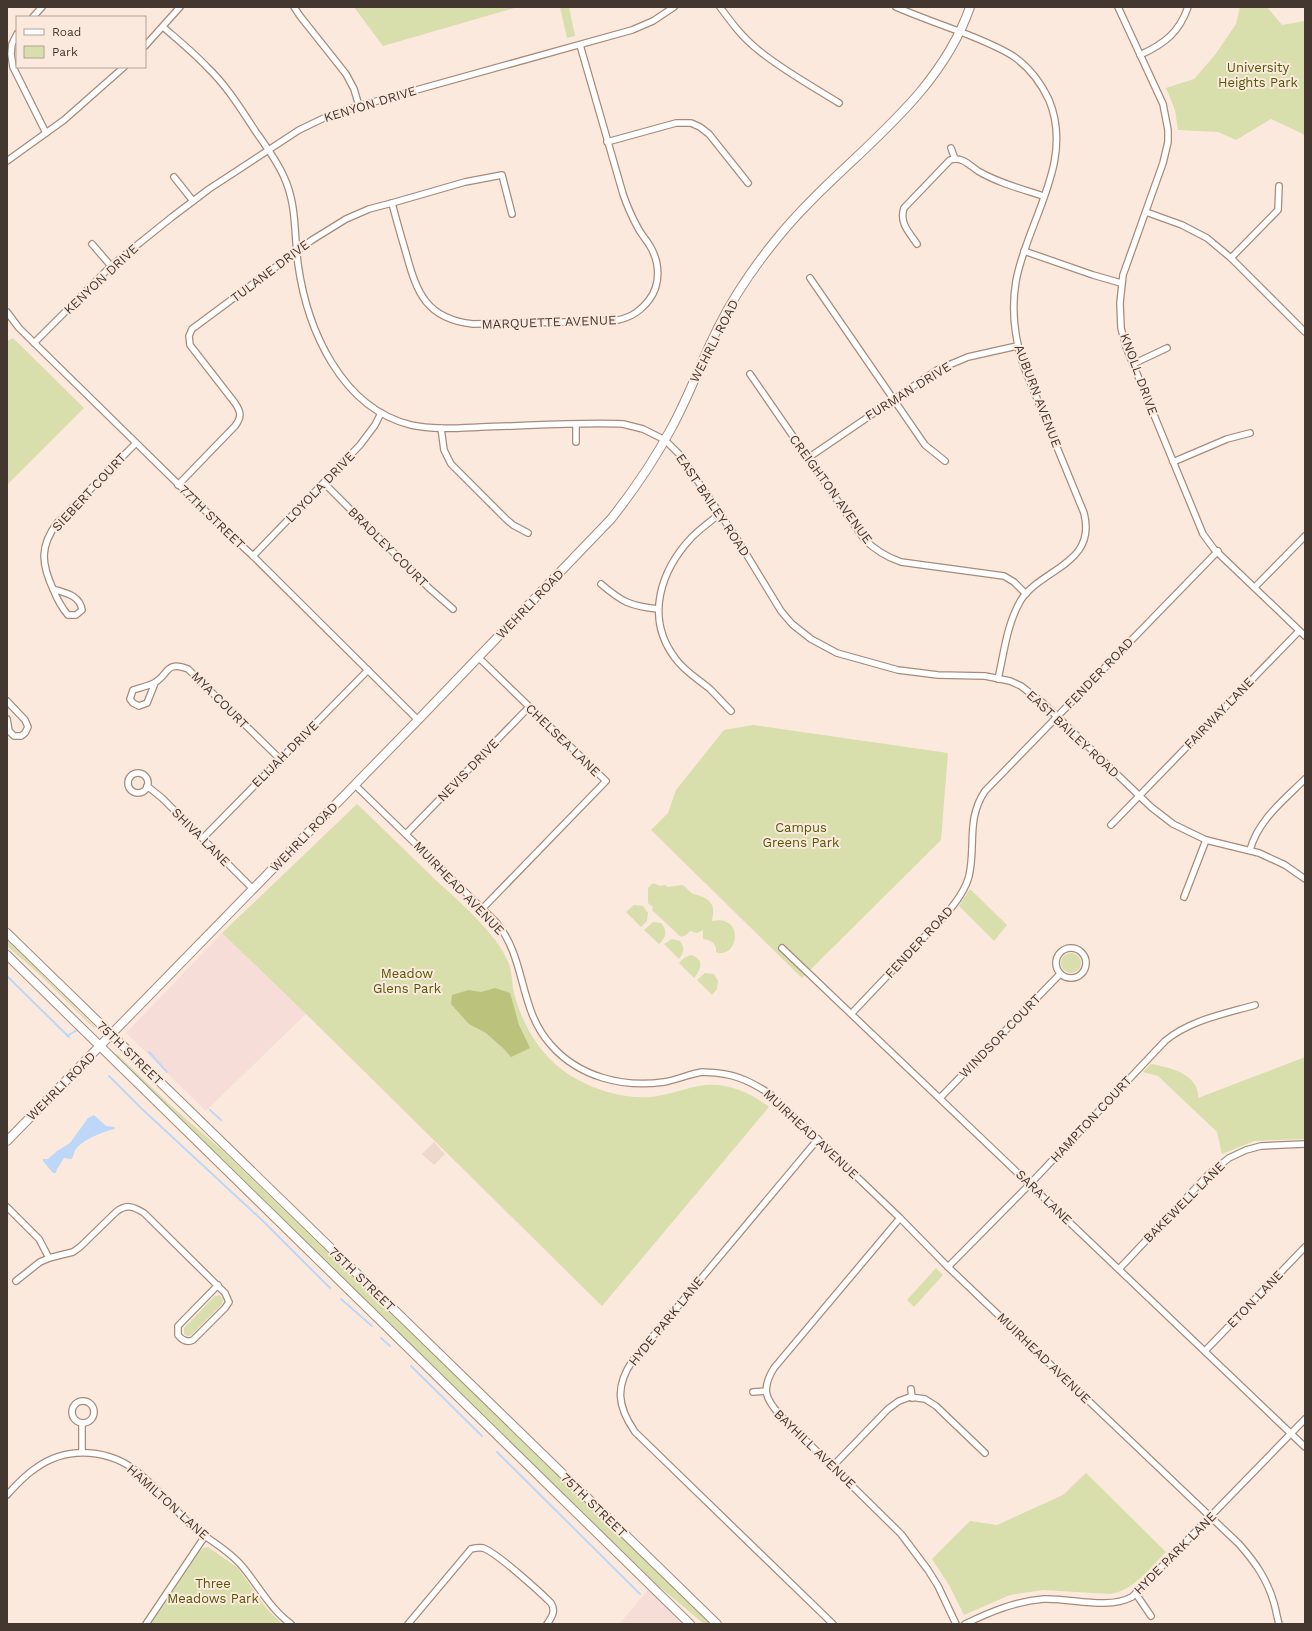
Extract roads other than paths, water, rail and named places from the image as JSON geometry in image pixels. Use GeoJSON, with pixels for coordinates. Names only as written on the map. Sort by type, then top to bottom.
{"type":"FeatureCollection","features":[{"type":"Feature","properties":{"kind":"main road","name":"WEHRLI ROAD"},"geometry":{"type":"LineString","coordinates":[[7,1141],[479,658],[611,519],[631,494],[665,440],[684,403],[720,324],[751,273],[775,241],[800,212],[896,119],[925,87],[951,50],[970,7]]}},
{"type":"Feature","properties":{"kind":"main road","name":"75TH STREET"},"geometry":{"type":"LineString","coordinates":[[7,933],[111,1036],[717,1624]]}},
{"type":"Feature","properties":{"kind":"main road","name":"75TH STREET"},"geometry":{"type":"LineString","coordinates":[[7,955],[690,1624]]}},
{"type":"Feature","properties":{"kind":"street"},"geometry":{"type":"LineString","coordinates":[[34,16],[42,7]]}},
{"type":"Feature","properties":{"kind":"street"},"geometry":{"type":"LineString","coordinates":[[146,45],[180,7]]}},
{"type":"Feature","properties":{"kind":"street"},"geometry":{"type":"LineString","coordinates":[[294,7],[346,74],[354,89],[359,106]]}},
{"type":"Feature","properties":{"kind":"street","name":"KENYON DRIVE"},"geometry":{"type":"LineString","coordinates":[[34,343],[111,266],[143,239],[193,201],[268,150],[307,126],[336,113],[359,106],[647,24],[674,7]]}},
{"type":"Feature","properties":{"kind":"street"},"geometry":{"type":"LineString","coordinates":[[720,7],[736,28],[756,48],[772,61],[839,103]]}},
{"type":"Feature","properties":{"kind":"street","name":"AUBURN AVENUE"},"geometry":{"type":"LineString","coordinates":[[896,7],[995,46],[1014,57],[1033,74],[1046,93],[1056,119],[1057,138],[1055,162],[1019,266],[1014,296],[1014,315],[1018,346],[1024,367],[1084,514],[1086,527],[1082,545],[1076,554],[1026,594],[1014,612],[998,679]]}},
{"type":"Feature","properties":{"kind":"street","name":"KNOLL DRIVE"},"geometry":{"type":"LineString","coordinates":[[1118,7],[1163,104],[1168,130],[1166,155],[1121,283],[1121,328],[1126,347],[1203,534],[1218,552],[1305,636]]}},
{"type":"Feature","properties":{"kind":"street"},"geometry":{"type":"LineString","coordinates":[[1140,55],[1158,47],[1172,34],[1182,20],[1188,7]]}},
{"type":"Feature","properties":{"kind":"street","name":"EAST BAILEY ROAD"},"geometry":{"type":"LineString","coordinates":[[163,27],[214,74],[232,96],[285,178],[294,211],[298,264],[308,308],[325,350],[335,368],[347,384],[368,405],[381,413],[410,424],[441,428],[623,424],[643,429],[665,440],[683,458],[721,513],[781,611],[792,624],[804,634],[825,648],[844,655],[905,671],[938,675],[985,676],[1021,686],[1035,696],[1139,796],[1173,824],[1206,840],[1250,850],[1285,865],[1305,879]]}},
{"type":"Feature","properties":{"kind":"street"},"geometry":{"type":"LineString","coordinates":[[16,36],[12,44],[12,63],[46,133]]}},
{"type":"Feature","properties":{"kind":"street","name":"MARQUETTE AVENUE"},"geometry":{"type":"LineString","coordinates":[[392,203],[415,284],[428,304],[442,315],[461,323],[474,324],[620,320],[643,308],[656,287],[658,272],[654,254],[630,214],[607,142],[580,44]]}},
{"type":"Feature","properties":{"kind":"street"},"geometry":{"type":"LineString","coordinates":[[7,161],[82,105],[123,68]]}},
{"type":"Feature","properties":{"kind":"street"},"geometry":{"type":"LineString","coordinates":[[607,142],[676,123],[691,123],[700,126],[709,134],[748,183]]}},
{"type":"Feature","properties":{"kind":"street"},"geometry":{"type":"LineString","coordinates":[[951,148],[955,158]]}},
{"type":"Feature","properties":{"kind":"street"},"geometry":{"type":"LineString","coordinates":[[917,244],[903,223],[902,216],[904,208],[946,163],[955,158],[962,160],[985,175],[1043,196]]}},
{"type":"Feature","properties":{"kind":"street","name":"TULANE DRIVE"},"geometry":{"type":"LineString","coordinates":[[178,484],[235,426],[241,416],[240,410],[235,403],[190,345],[189,336],[191,331],[312,240],[346,219],[369,209],[464,182],[502,175],[512,214]]}},
{"type":"Feature","properties":{"kind":"street"},"geometry":{"type":"LineString","coordinates":[[174,177],[193,201]]}},
{"type":"Feature","properties":{"kind":"street"},"geometry":{"type":"LineString","coordinates":[[1231,258],[1278,210],[1279,186]]}},
{"type":"Feature","properties":{"kind":"street"},"geometry":{"type":"LineString","coordinates":[[1146,212],[1196,232],[1216,245],[1305,332]]}},
{"type":"Feature","properties":{"kind":"street"},"geometry":{"type":"LineString","coordinates":[[92,244],[111,266]]}},
{"type":"Feature","properties":{"kind":"street"},"geometry":{"type":"LineString","coordinates":[[1024,251],[1121,283]]}},
{"type":"Feature","properties":{"kind":"street"},"geometry":{"type":"LineString","coordinates":[[810,278],[925,445],[945,461]]}},
{"type":"Feature","properties":{"kind":"street","name":"77TH STREET"},"geometry":{"type":"LineString","coordinates":[[7,312],[19,328],[34,343],[253,556],[418,720]]}},
{"type":"Feature","properties":{"kind":"street","name":"FURMAN DRIVE"},"geometry":{"type":"LineString","coordinates":[[808,458],[937,370],[968,357],[1018,346]]}},
{"type":"Feature","properties":{"kind":"street"},"geometry":{"type":"LineString","coordinates":[[1133,364],[1167,348]]}},
{"type":"Feature","properties":{"kind":"street","name":"CREIGHTON AVENUE"},"geometry":{"type":"LineString","coordinates":[[750,374],[864,539],[882,554],[901,562],[1004,576],[1014,582],[1026,594]]}},
{"type":"Feature","properties":{"kind":"street","name":"LOYOLA DRIVE"},"geometry":{"type":"LineString","coordinates":[[253,556],[365,440],[381,413]]}},
{"type":"Feature","properties":{"kind":"street"},"geometry":{"type":"LineString","coordinates":[[576,425],[576,442]]}},
{"type":"Feature","properties":{"kind":"street"},"geometry":{"type":"LineString","coordinates":[[441,428],[444,450],[454,468],[506,519],[513,525],[528,533]]}},
{"type":"Feature","properties":{"kind":"street"},"geometry":{"type":"LineString","coordinates":[[1173,462],[1228,439],[1250,432]]}},
{"type":"Feature","properties":{"kind":"street","name":"SIEBERT COURT"},"geometry":{"type":"LineString","coordinates":[[53,589],[76,598],[81,604],[82,610],[76,615],[68,615],[62,608],[53,589],[44,565],[45,545],[50,532],[57,523],[136,442]]}},
{"type":"Feature","properties":{"kind":"street","name":"BRADLEY COURT"},"geometry":{"type":"LineString","coordinates":[[324,483],[429,588],[453,609]]}},
{"type":"Feature","properties":{"kind":"street"},"geometry":{"type":"LineString","coordinates":[[721,513],[693,536],[677,556],[662,588],[658,609],[660,628],[676,660],[710,689],[731,711]]}},
{"type":"Feature","properties":{"kind":"street"},"geometry":{"type":"LineString","coordinates":[[1255,588],[1305,536]]}},
{"type":"Feature","properties":{"kind":"street","name":"FENDER ROAD"},"geometry":{"type":"LineString","coordinates":[[852,1013],[955,904],[967,883],[969,875],[973,822],[981,796],[1218,552]]}},
{"type":"Feature","properties":{"kind":"street"},"geometry":{"type":"LineString","coordinates":[[601,584],[626,603],[640,607],[658,609]]}},
{"type":"Feature","properties":{"kind":"street","name":"FAIRWAY LANE"},"geometry":{"type":"LineString","coordinates":[[1111,825],[1299,631]]}},
{"type":"Feature","properties":{"kind":"street","name":"CHELSEA LANE"},"geometry":{"type":"LineString","coordinates":[[479,658],[606,781],[482,909]]}},
{"type":"Feature","properties":{"kind":"street","name":"MYA COURT"},"geometry":{"type":"LineString","coordinates":[[155,683],[133,690],[130,699],[133,703],[139,706],[147,703],[155,683],[170,668],[178,665],[188,669],[280,759]]}},
{"type":"Feature","properties":{"kind":"street","name":"ELIJAH DRIVE"},"geometry":{"type":"LineString","coordinates":[[203,838],[368,670]]}},
{"type":"Feature","properties":{"kind":"street"},"geometry":{"type":"LineString","coordinates":[[7,701],[25,720],[28,727],[25,733],[20,736],[14,736],[9,731],[7,719]]}},
{"type":"Feature","properties":{"kind":"street","name":"NEVIS DRIVE"},"geometry":{"type":"LineString","coordinates":[[406,834],[529,707]]}},
{"type":"Feature","properties":{"kind":"street"},"geometry":{"type":"LineString","coordinates":[[1250,850],[1254,838],[1265,820],[1305,779]]}},
{"type":"Feature","properties":{"kind":"street","name":"MUIRHEAD AVENUE"},"geometry":{"type":"LineString","coordinates":[[355,785],[504,932],[512,948],[520,971],[529,1006],[537,1027],[551,1045],[565,1058],[586,1072],[605,1079],[629,1083],[651,1084],[703,1072],[740,1077],[750,1081],[770,1094],[900,1218],[948,1267],[1211,1517],[1251,1558],[1262,1574],[1274,1603],[1279,1624]]}},
{"type":"Feature","properties":{"kind":"street","name":"SHIVA LANE"},"geometry":{"type":"LineString","coordinates":[[147,786],[162,798],[253,889]]}},
{"type":"Feature","properties":{"kind":"street"},"geometry":{"type":"LineString","coordinates":[[1184,897],[1206,840]]}},
{"type":"Feature","properties":{"kind":"street"},"geometry":{"type":"LineString","coordinates":[[1071,947],[1081,951],[1086,959],[1085,969],[1082,973],[1074,978],[1069,978],[1060,974],[1057,969],[1056,959],[1062,951],[1071,947]]}},
{"type":"Feature","properties":{"kind":"street","name":"SARA LANE"},"geometry":{"type":"LineString","coordinates":[[782,948],[852,1013],[1305,1447]]}},
{"type":"Feature","properties":{"kind":"street","name":"WINDSOR COURT"},"geometry":{"type":"LineString","coordinates":[[940,1098],[1060,974]]}},
{"type":"Feature","properties":{"kind":"street","name":"HAMPTON COURT"},"geometry":{"type":"LineString","coordinates":[[948,1267],[1030,1184],[1155,1051],[1173,1034],[1192,1024],[1255,1006]]}},
{"type":"Feature","properties":{"kind":"street","name":"HYDE PARK LANE"},"geometry":{"type":"LineString","coordinates":[[818,1139],[633,1360],[624,1376],[621,1386],[620,1400],[628,1422],[639,1436],[833,1624]]}},
{"type":"Feature","properties":{"kind":"street","name":"BAKEWELL LANE"},"geometry":{"type":"LineString","coordinates":[[1119,1269],[1209,1174],[1229,1158],[1246,1150],[1261,1146],[1305,1144]]}},
{"type":"Feature","properties":{"kind":"street"},"geometry":{"type":"LineString","coordinates":[[16,1280],[32,1267],[49,1258],[73,1252],[122,1207],[129,1206],[144,1213],[218,1285],[227,1296],[229,1302],[228,1305],[193,1340],[183,1340],[178,1336],[178,1326],[218,1285]]}},
{"type":"Feature","properties":{"kind":"street"},"geometry":{"type":"LineString","coordinates":[[7,1207],[39,1239],[49,1258]]}},
{"type":"Feature","properties":{"kind":"street"},"geometry":{"type":"LineString","coordinates":[[754,1392],[766,1390],[767,1381],[774,1368],[900,1218]]}},
{"type":"Feature","properties":{"kind":"street","name":"ETON LANE"},"geometry":{"type":"LineString","coordinates":[[1205,1351],[1305,1247]]}},
{"type":"Feature","properties":{"kind":"street"},"geometry":{"type":"LineString","coordinates":[[912,1389],[912,1398]]}},
{"type":"Feature","properties":{"kind":"street","name":"BAYHILL AVENUE"},"geometry":{"type":"LineString","coordinates":[[766,1390],[768,1399],[772,1406],[886,1518],[912,1548],[938,1586],[956,1624]]}},
{"type":"Feature","properties":{"kind":"street"},"geometry":{"type":"LineString","coordinates":[[833,1466],[888,1409],[902,1399],[912,1398],[925,1399],[936,1406],[985,1453]]}},
{"type":"Feature","properties":{"kind":"street"},"geometry":{"type":"LineString","coordinates":[[81,1401],[91,1404],[94,1411],[92,1418],[89,1421],[82,1423],[76,1420],[72,1414],[72,1407],[74,1404],[81,1401]]}},
{"type":"Feature","properties":{"kind":"street","name":"HYDE PARK LANE"},"geometry":{"type":"LineString","coordinates":[[965,1624],[994,1612],[1029,1601],[1057,1599],[1112,1603],[1127,1600],[1136,1594],[1305,1419]]}},
{"type":"Feature","properties":{"kind":"street"},"geometry":{"type":"LineString","coordinates":[[82,1423],[82,1452]]}},
{"type":"Feature","properties":{"kind":"street","name":"HAMILTON LANE"},"geometry":{"type":"LineString","coordinates":[[7,1495],[28,1474],[48,1461],[74,1453],[82,1452],[108,1456],[128,1465],[141,1474],[192,1526],[241,1564],[273,1608],[291,1624]]}},
{"type":"Feature","properties":{"kind":"street"},"geometry":{"type":"LineString","coordinates":[[146,1624],[205,1536]]}},
{"type":"Feature","properties":{"kind":"street"},"geometry":{"type":"LineString","coordinates":[[408,1624],[471,1549],[481,1547],[488,1550],[501,1560],[551,1603],[554,1614],[547,1624]]}},
{"type":"Feature","properties":{"kind":"street"},"geometry":{"type":"LineString","coordinates":[[1136,1594],[1151,1616]]}},
{"type":"Feature","properties":{"kind":"water"},"geometry":{"type":"Polygon","coordinates":[[[94,1115],[106,1126],[114,1127],[115,1129],[88,1139],[78,1146],[71,1159],[64,1158],[56,1173],[53,1173],[43,1159],[48,1159],[70,1143],[88,1118],[94,1115]]]}},
{"type":"Feature","properties":{"kind":"waterway"},"geometry":{"type":"LineString","coordinates":[[7,976],[69,1037]]}},
{"type":"Feature","properties":{"kind":"waterway"},"geometry":{"type":"LineString","coordinates":[[67,1036],[77,1030]]}},
{"type":"Feature","properties":{"kind":"waterway"},"geometry":{"type":"LineString","coordinates":[[149,1052],[167,1072]]}},
{"type":"Feature","properties":{"kind":"waterway"},"geometry":{"type":"LineString","coordinates":[[109,1076],[141,1108],[264,1222],[330,1288]]}},
{"type":"Feature","properties":{"kind":"waterway"},"geometry":{"type":"LineString","coordinates":[[210,1110],[221,1120]]}},
{"type":"Feature","properties":{"kind":"waterway"},"geometry":{"type":"LineString","coordinates":[[341,1299],[372,1326]]}},
{"type":"Feature","properties":{"kind":"waterway"},"geometry":{"type":"LineString","coordinates":[[381,1338],[390,1346]]}},
{"type":"Feature","properties":{"kind":"waterway"},"geometry":{"type":"LineString","coordinates":[[411,1366],[482,1436]]}},
{"type":"Feature","properties":{"kind":"waterway"},"geometry":{"type":"LineString","coordinates":[[497,1452],[640,1594]]}},
{"type":"Feature","properties":{"kind":"park label","name":"University Heights Park"},"geometry":{"type":"Point","coordinates":[1258,74]}},
{"type":"Feature","properties":{"kind":"park label","name":"Campus Greens Park"},"geometry":{"type":"Point","coordinates":[801,834]}},
{"type":"Feature","properties":{"kind":"park label","name":"Meadow Glens Park"},"geometry":{"type":"Point","coordinates":[407,980]}},
{"type":"Feature","properties":{"kind":"park label","name":"Three Meadows Park"},"geometry":{"type":"Point","coordinates":[213,1590]}}]}
